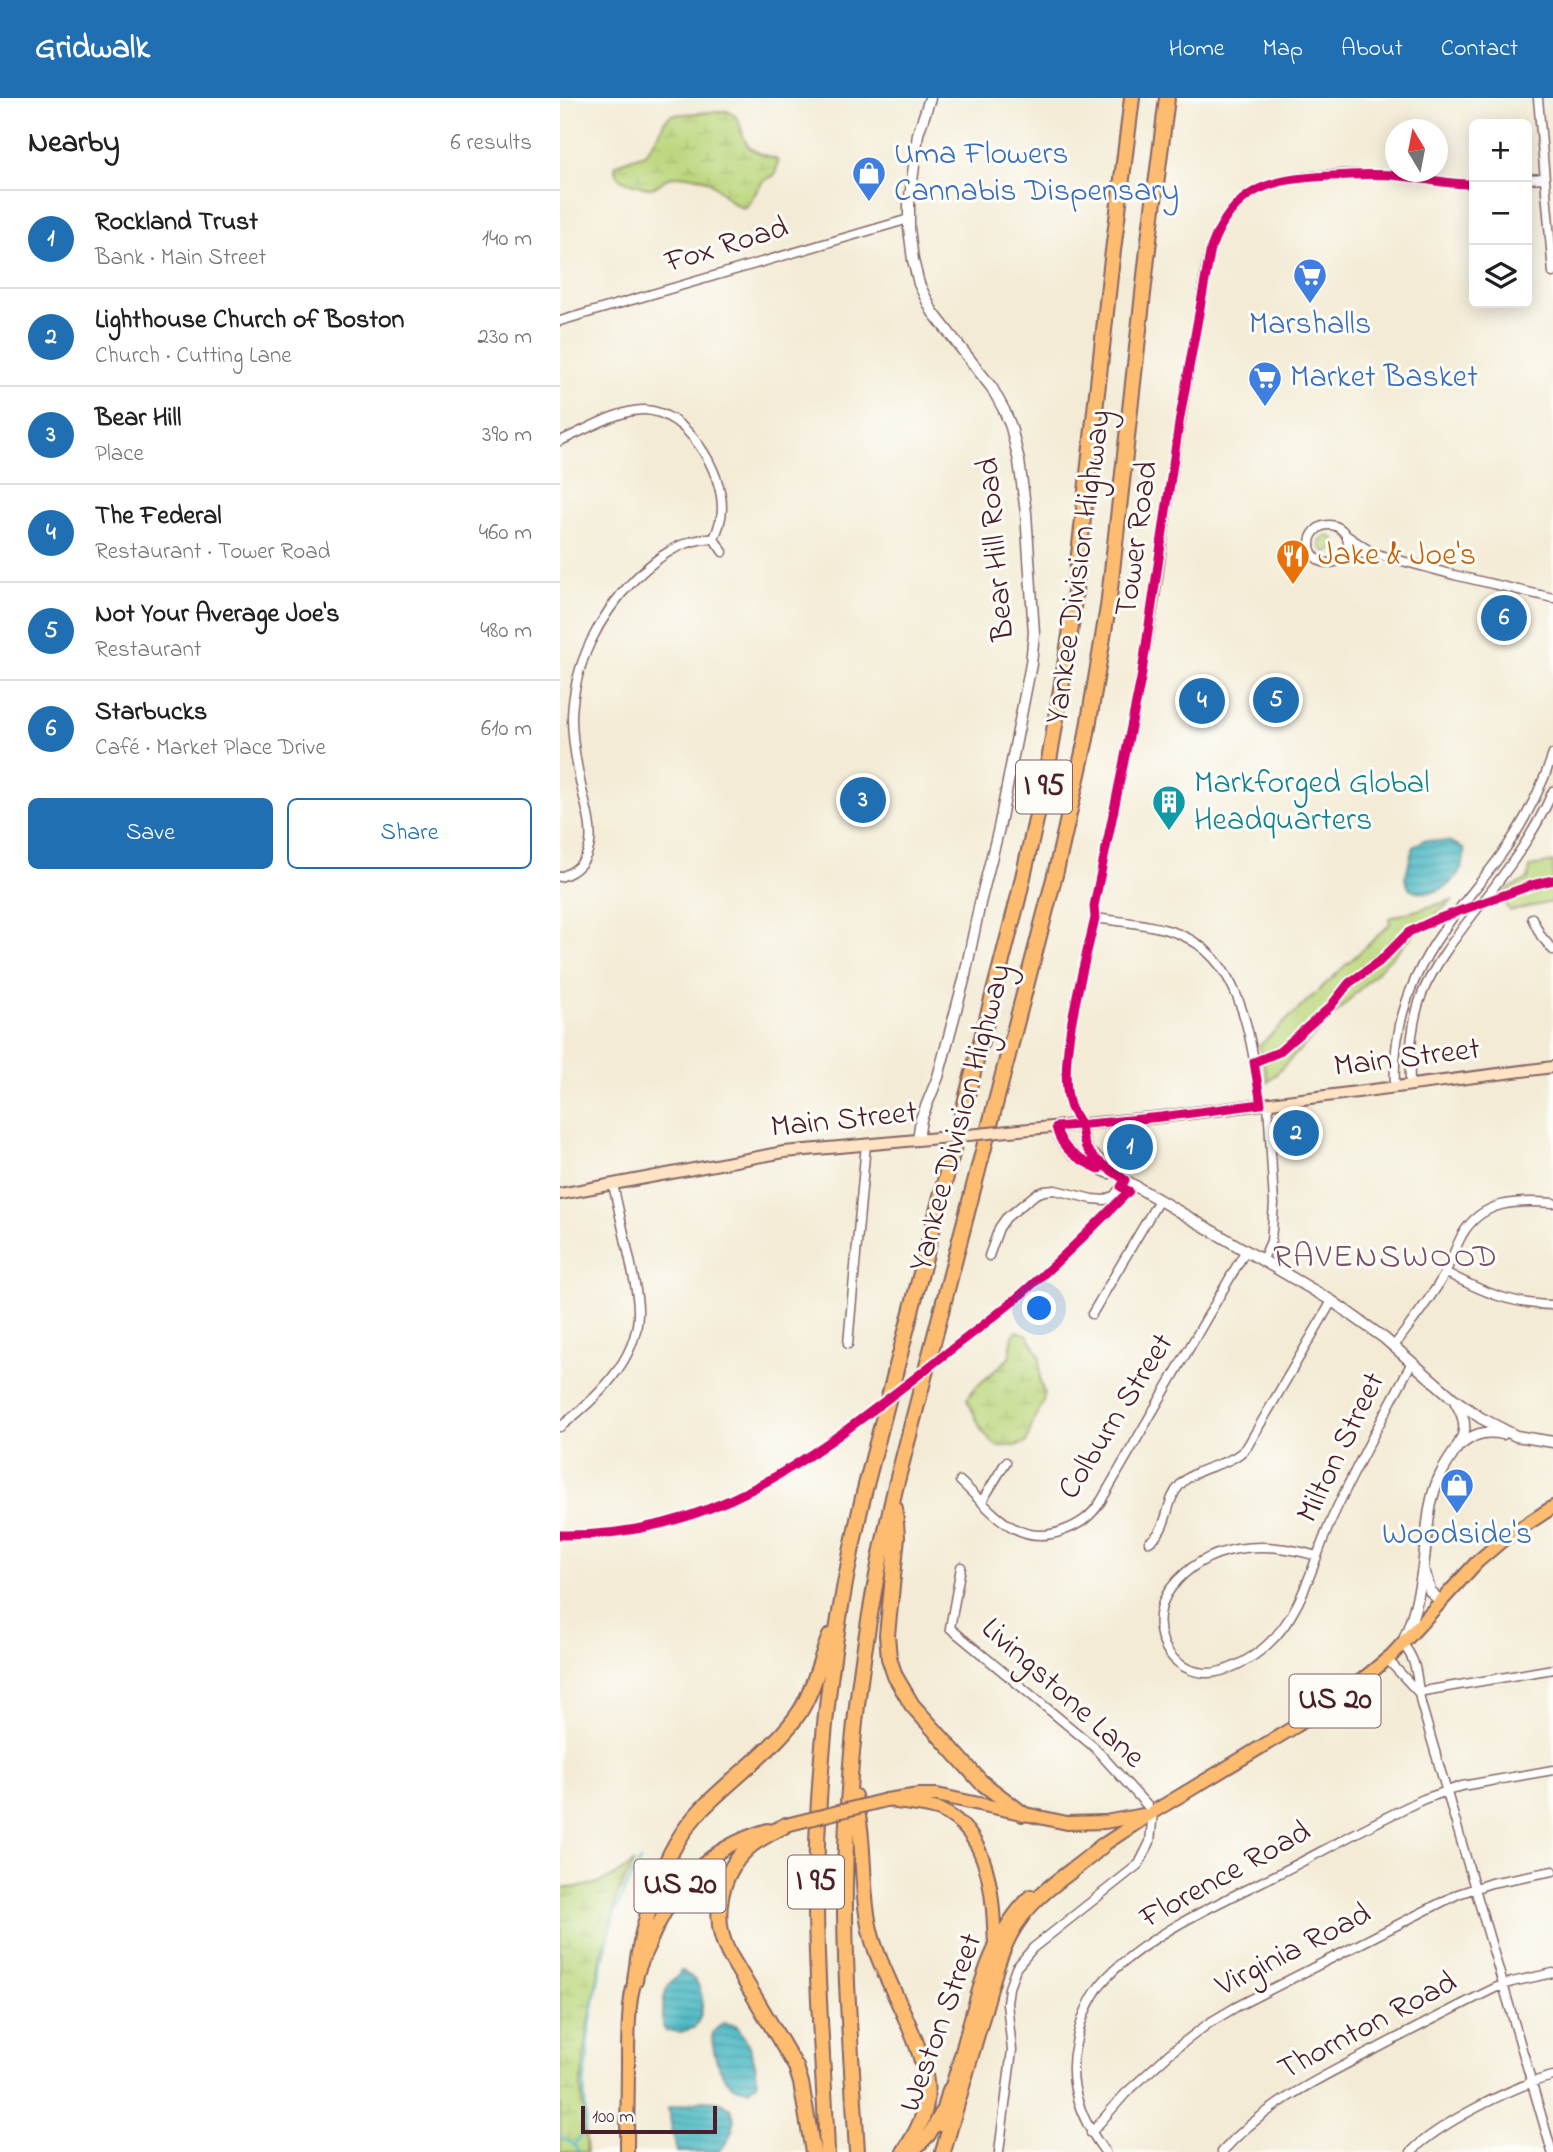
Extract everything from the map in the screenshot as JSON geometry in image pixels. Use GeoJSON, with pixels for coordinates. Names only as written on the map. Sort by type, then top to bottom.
{"type":"FeatureCollection","features":[{"type":"Feature","properties":{"kind":"highway","name":"Yankee Division Highway"},"geometry":{"type":"LineString","coordinates":[[827,2152],[816,1860],[824,1732],[839,1612],[864,1493],[1015,912],[1048,767],[1070,635],[1132,98]]}},
{"type":"Feature","properties":{"kind":"highway","name":"Yankee Division Highway"},"geometry":{"type":"LineString","coordinates":[[857,2152],[845,1923],[845,1871],[850,1770],[863,1646],[895,1489],[1056,871],[1086,739],[1108,607],[1167,98]]}},
{"type":"Feature","properties":{"kind":"highway"},"geometry":{"type":"LineString","coordinates":[[895,1489],[897,1537],[887,1635],[889,1658],[895,1676],[912,1705],[981,1782],[1023,1814]]}},
{"type":"Feature","properties":{"kind":"highway"},"geometry":{"type":"LineString","coordinates":[[635,1981],[638,1954],[652,1903],[675,1843],[702,1809],[794,1720],[810,1691],[839,1612]]}},
{"type":"Feature","properties":{"kind":"highway"},"geometry":{"type":"LineString","coordinates":[[850,1770],[861,1836],[870,1932],[921,2056],[927,2079],[922,2120],[904,2152]]}},
{"type":"Feature","properties":{"kind":"highway"},"geometry":{"type":"LineString","coordinates":[[786,1825],[750,1847],[734,1865],[722,1897],[720,1923],[729,1954],[796,2067],[813,2152]]}},
{"type":"Feature","properties":{"kind":"highway"},"geometry":{"type":"LineString","coordinates":[[943,2152],[996,1969],[1009,1937],[1020,1917],[1034,1901],[1084,1863],[1101,1846]]}},
{"type":"Feature","properties":{"kind":"highway"},"geometry":{"type":"LineString","coordinates":[[933,2152],[950,2090]]}},
{"type":"Feature","properties":{"kind":"main road","name":"Main Street"},"geometry":{"type":"LineString","coordinates":[[560,1194],[775,1154],[1080,1125],[1553,1067]]}},
{"type":"Feature","properties":{"kind":"main road","name":"Weston Street"},"geometry":{"type":"LineString","coordinates":[[912,2152],[932,2131],[950,2090],[995,1947],[1011,1918],[1032,1895],[1053,1878],[1153,1812],[1324,1708],[1387,1660],[1440,1601],[1496,1546],[1553,1507]]}},
{"type":"Feature","properties":{"kind":"main road","name":"Weston Street"},"geometry":{"type":"LineString","coordinates":[[627,2152],[629,2022],[635,1981],[661,1917],[688,1877],[709,1858],[735,1842],[786,1825],[912,1795],[937,1794],[1067,1823],[1123,1819],[1153,1812]]}},
{"type":"Feature","properties":{"kind":"main road"},"geometry":{"type":"LineString","coordinates":[[886,1800],[939,1810],[957,1822],[973,1838],[985,1863],[990,1883],[995,1947]]}},
{"type":"Feature","properties":{"kind":"street","name":"Bear Hill Road"},"geometry":{"type":"LineString","coordinates":[[923,1139],[921,1119],[940,1069],[964,980],[1004,805],[1031,664],[1034,627],[1026,513],[1013,432],[992,388],[945,331],[926,301],[913,260],[909,219],[918,134],[930,98]]}},
{"type":"Feature","properties":{"kind":"street"},"geometry":{"type":"LineString","coordinates":[[1538,98],[1553,273]]}},
{"type":"Feature","properties":{"kind":"street","name":"Tower Road"},"geometry":{"type":"LineString","coordinates":[[1080,1125],[1068,1097],[1068,1057],[1072,1024],[1142,679],[1180,417],[1215,237],[1229,214],[1247,197],[1267,185],[1289,179],[1367,174],[1469,184]]}},
{"type":"Feature","properties":{"kind":"street"},"geometry":{"type":"LineString","coordinates":[[1532,179],[1545,178]]}},
{"type":"Feature","properties":{"kind":"street","name":"Fox Road"},"geometry":{"type":"LineString","coordinates":[[560,321],[909,219]]}},
{"type":"Feature","properties":{"kind":"street"},"geometry":{"type":"LineString","coordinates":[[560,441],[620,415],[636,411],[654,411],[679,421],[701,448],[719,489],[722,510],[714,539]]}},
{"type":"Feature","properties":{"kind":"street"},"geometry":{"type":"LineString","coordinates":[[1373,553],[1340,528],[1329,525],[1315,531],[1311,539],[1312,552],[1321,561],[1334,562],[1354,554],[1373,553],[1553,598]]}},
{"type":"Feature","properties":{"kind":"street"},"geometry":{"type":"LineString","coordinates":[[1342,557],[1348,544],[1346,535]]}},
{"type":"Feature","properties":{"kind":"street"},"geometry":{"type":"LineString","coordinates":[[714,539],[723,552]]}},
{"type":"Feature","properties":{"kind":"street"},"geometry":{"type":"LineString","coordinates":[[560,877],[580,866],[590,844],[572,716],[580,672],[592,637],[612,604],[650,566],[683,544],[714,539]]}},
{"type":"Feature","properties":{"kind":"street"},"geometry":{"type":"LineString","coordinates":[[1395,1087],[1399,1030],[1414,978],[1444,929],[1515,834],[1539,790],[1553,754]]}},
{"type":"Feature","properties":{"kind":"street"},"geometry":{"type":"LineString","coordinates":[[1410,1085],[1409,1060],[1413,1026],[1429,980],[1448,948],[1523,848],[1553,791]]}},
{"type":"Feature","properties":{"kind":"street"},"geometry":{"type":"LineString","coordinates":[[1095,918],[1176,933],[1199,945],[1219,963],[1230,979],[1238,997],[1265,1103],[1274,1199],[1271,1241],[1262,1259]]}},
{"type":"Feature","properties":{"kind":"street"},"geometry":{"type":"LineString","coordinates":[[1532,918],[1541,936],[1553,950]]}},
{"type":"Feature","properties":{"kind":"street"},"geometry":{"type":"LineString","coordinates":[[1080,1125],[1088,1152],[1125,1180]]}},
{"type":"Feature","properties":{"kind":"street"},"geometry":{"type":"LineString","coordinates":[[1056,1127],[1062,1143],[1074,1156],[1159,1199],[1332,1301],[1394,1346],[1454,1399],[1495,1426],[1524,1438]]}},
{"type":"Feature","properties":{"kind":"street"},"geometry":{"type":"LineString","coordinates":[[848,1344],[866,1144]]}},
{"type":"Feature","properties":{"kind":"street"},"geometry":{"type":"LineString","coordinates":[[989,1256],[999,1228],[1010,1212],[1036,1194],[1055,1190],[1105,1200],[1115,1195],[1125,1180]]}},
{"type":"Feature","properties":{"kind":"street"},"geometry":{"type":"LineString","coordinates":[[560,1427],[588,1403],[615,1372],[629,1351],[637,1326],[638,1301],[614,1185]]}},
{"type":"Feature","properties":{"kind":"street"},"geometry":{"type":"LineString","coordinates":[[1092,1314],[1159,1199]]}},
{"type":"Feature","properties":{"kind":"street"},"geometry":{"type":"LineString","coordinates":[[1394,1346],[1445,1272],[1462,1235],[1474,1219],[1483,1212],[1510,1202],[1553,1203]]}},
{"type":"Feature","properties":{"kind":"street","name":"Colburn Street"},"geometry":{"type":"LineString","coordinates":[[960,1481],[1013,1528],[1034,1536],[1059,1532],[1089,1517],[1101,1502],[1246,1250]]}},
{"type":"Feature","properties":{"kind":"street"},"geometry":{"type":"LineString","coordinates":[[1445,1272],[1503,1299],[1553,1305]]}},
{"type":"Feature","properties":{"kind":"street"},"geometry":{"type":"LineString","coordinates":[[1149,1542],[1156,1538],[1162,1529],[1172,1496],[1183,1481],[1201,1470],[1233,1459],[1247,1447],[1332,1301]]}},
{"type":"Feature","properties":{"kind":"street","name":"Milton Street"},"geometry":{"type":"LineString","coordinates":[[1317,1556],[1263,1546],[1229,1551],[1197,1564],[1175,1583],[1162,1603],[1159,1627],[1168,1652],[1182,1666],[1209,1673],[1230,1667],[1257,1653],[1270,1642],[1294,1612],[1340,1502],[1412,1362]]}},
{"type":"Feature","properties":{"kind":"street"},"geometry":{"type":"LineString","coordinates":[[1454,1399],[1465,1422],[1464,1435],[1434,1491],[1418,1597],[1402,1643],[1415,1664],[1419,1681],[1418,1692],[1552,2152]]}},
{"type":"Feature","properties":{"kind":"street"},"geometry":{"type":"LineString","coordinates":[[1459,1446],[1484,1432],[1550,1441]]}},
{"type":"Feature","properties":{"kind":"street"},"geometry":{"type":"LineString","coordinates":[[982,1501],[1006,1462]]}},
{"type":"Feature","properties":{"kind":"street"},"geometry":{"type":"LineString","coordinates":[[1424,1562],[1428,1588],[1440,1601]]}},
{"type":"Feature","properties":{"kind":"street","name":"Livingstone Lane"},"geometry":{"type":"LineString","coordinates":[[961,1567],[950,1628],[1094,1747],[1153,1812]]}},
{"type":"Feature","properties":{"kind":"street"},"geometry":{"type":"LineString","coordinates":[[1387,1660],[1418,1692]]}},
{"type":"Feature","properties":{"kind":"street"},"geometry":{"type":"LineString","coordinates":[[1418,1692],[1553,1669]]}},
{"type":"Feature","properties":{"kind":"street","name":"Florence Road"},"geometry":{"type":"LineString","coordinates":[[1105,2152],[1091,2133],[1074,2090],[1074,2052],[1086,2010],[1109,1976],[1150,1944],[1194,1917],[1417,1802],[1447,1790],[1553,1770]]}},
{"type":"Feature","properties":{"kind":"street"},"geometry":{"type":"LineString","coordinates":[[999,2152],[1012,2055],[1007,2003],[1016,1968],[1037,1944],[1139,1864],[1150,1842],[1153,1812]]}},
{"type":"Feature","properties":{"kind":"street","name":"Virginia Road"},"geometry":{"type":"LineString","coordinates":[[1091,2133],[1125,2094],[1170,2053],[1209,2023],[1236,2007],[1451,1898],[1476,1888],[1553,1871]]}},
{"type":"Feature","properties":{"kind":"street","name":"Thornton Road"},"geometry":{"type":"LineString","coordinates":[[1222,2152],[1247,2127],[1297,2090],[1503,1984],[1553,1973]]}},
{"type":"Feature","properties":{"kind":"street"},"geometry":{"type":"LineString","coordinates":[[1411,2152],[1450,2123],[1532,2082],[1553,2076]]}},
{"type":"Feature","properties":{"kind":"green space"},"geometry":{"type":"Polygon","coordinates":[[[726,111],[739,121],[749,147],[778,162],[775,175],[763,181],[747,206],[743,208],[736,205],[711,183],[698,177],[674,177],[651,188],[619,178],[616,164],[645,154],[671,115],[726,111]]]}},
{"type":"Feature","properties":{"kind":"green space"},"geometry":{"type":"Polygon","coordinates":[[[1325,536],[1331,536],[1336,544],[1334,550],[1325,552],[1320,547],[1320,541],[1325,536]]]}},
{"type":"Feature","properties":{"kind":"green space"},"geometry":{"type":"Polygon","coordinates":[[[1553,862],[1553,902],[1510,911],[1502,900],[1501,893],[1528,879],[1530,867],[1553,862]]]}},
{"type":"Feature","properties":{"kind":"green space"},"geometry":{"type":"Polygon","coordinates":[[[1453,900],[1436,914],[1438,922],[1417,931],[1268,1082],[1259,1046],[1390,924],[1389,918],[1453,900]]]}},
{"type":"Feature","properties":{"kind":"green space"},"geometry":{"type":"Polygon","coordinates":[[[1016,1331],[1027,1334],[1040,1356],[1043,1403],[1026,1443],[998,1446],[982,1431],[967,1399],[974,1389],[1009,1358],[1016,1331]]]}},
{"type":"Feature","properties":{"kind":"green space"},"geometry":{"type":"Polygon","coordinates":[[[634,1862],[617,1896],[602,1954],[588,2029],[581,2086],[587,2152],[560,2152],[560,1888],[600,1882],[618,1874],[634,1862]]]}},
{"type":"Feature","properties":{"kind":"water"},"geometry":{"type":"Polygon","coordinates":[[[1424,840],[1451,842],[1464,849],[1464,860],[1455,878],[1448,885],[1439,890],[1419,892],[1409,888],[1405,879],[1413,847],[1424,840]]]}},
{"type":"Feature","properties":{"kind":"water"},"geometry":{"type":"Polygon","coordinates":[[[680,1971],[684,1971],[696,1983],[700,1990],[702,2006],[694,2028],[680,2032],[665,2030],[663,2004],[669,1985],[680,1971]]]}},
{"type":"Feature","properties":{"kind":"water"},"geometry":{"type":"Polygon","coordinates":[[[723,2023],[736,2025],[752,2053],[756,2084],[748,2090],[732,2085],[717,2061],[712,2033],[723,2023]]]}},
{"type":"Feature","properties":{"kind":"water"},"geometry":{"type":"Polygon","coordinates":[[[703,2100],[721,2102],[728,2107],[733,2119],[731,2134],[718,2152],[677,2152],[668,2108],[703,2100]]]}},
{"type":"Feature","properties":{"kind":"waterway"},"geometry":{"type":"LineString","coordinates":[[574,2145],[584,2130],[586,2119],[584,2083],[595,1995],[614,1915],[640,1861]]}},
{"type":"Feature","properties":{"kind":"waterway"},"geometry":{"type":"LineString","coordinates":[[560,2136],[580,2152]]}},
{"type":"Feature","properties":{"kind":"cycle path"},"geometry":{"type":"LineString","coordinates":[[1125,1180],[1099,1162],[1085,1146],[1080,1124],[1070,1105],[1067,1086],[1069,1039],[1141,679],[1180,417],[1211,248],[1231,211],[1243,199],[1272,184],[1309,177],[1373,174],[1469,184]]}},
{"type":"Feature","properties":{"kind":"cycle path"},"geometry":{"type":"LineString","coordinates":[[1099,1169],[1072,1153],[1062,1142],[1056,1127],[1261,1104],[1254,1062],[1279,1052],[1330,1007],[1349,983],[1379,962],[1409,932],[1437,919],[1553,880]]}},
{"type":"Feature","properties":{"kind":"cycle path"},"geometry":{"type":"LineString","coordinates":[[560,1535],[615,1532],[666,1523],[713,1507],[757,1487],[800,1462],[883,1403],[1017,1298],[1129,1191],[1121,1187],[1125,1180]]}},
{"type":"Feature","properties":{"kind":"place","name":"Uma Flowers Cannabis Dispensary"},"geometry":{"type":"Point","coordinates":[869,203]}},
{"type":"Feature","properties":{"kind":"place","name":"Marshalls"},"geometry":{"type":"Point","coordinates":[1310,305]}},
{"type":"Feature","properties":{"kind":"place","name":"Market Basket"},"geometry":{"type":"Point","coordinates":[1265,408]}},
{"type":"Feature","properties":{"kind":"place","name":"Jake & Joe's"},"geometry":{"type":"Point","coordinates":[1293,586]}},
{"type":"Feature","properties":{"kind":"place","name":"Starbucks"},"geometry":{"type":"Point","coordinates":[1504,618]}},
{"type":"Feature","properties":{"kind":"place","name":"Not Your Average Joe's"},"geometry":{"type":"Point","coordinates":[1276,700]}},
{"type":"Feature","properties":{"kind":"place","name":"The Federal"},"geometry":{"type":"Point","coordinates":[1202,701]}},
{"type":"Feature","properties":{"kind":"place","name":"Bear Hill"},"geometry":{"type":"Point","coordinates":[863,800]}},
{"type":"Feature","properties":{"kind":"place","name":"Markforged Global Headquarters"},"geometry":{"type":"Point","coordinates":[1169,832]}},
{"type":"Feature","properties":{"kind":"place","name":"Lighthouse Church of Boston"},"geometry":{"type":"Point","coordinates":[1296,1133]}},
{"type":"Feature","properties":{"kind":"place","name":"Rockland Trust"},"geometry":{"type":"Point","coordinates":[1130,1147]}},
{"type":"Feature","properties":{"kind":"place","name":"Woodside's"},"geometry":{"type":"Point","coordinates":[1457,1515]}},
{"type":"Feature","properties":{"kind":"district","name":"RAVENSWOOD"},"geometry":{"type":"Point","coordinates":[1386,1258]}}]}
